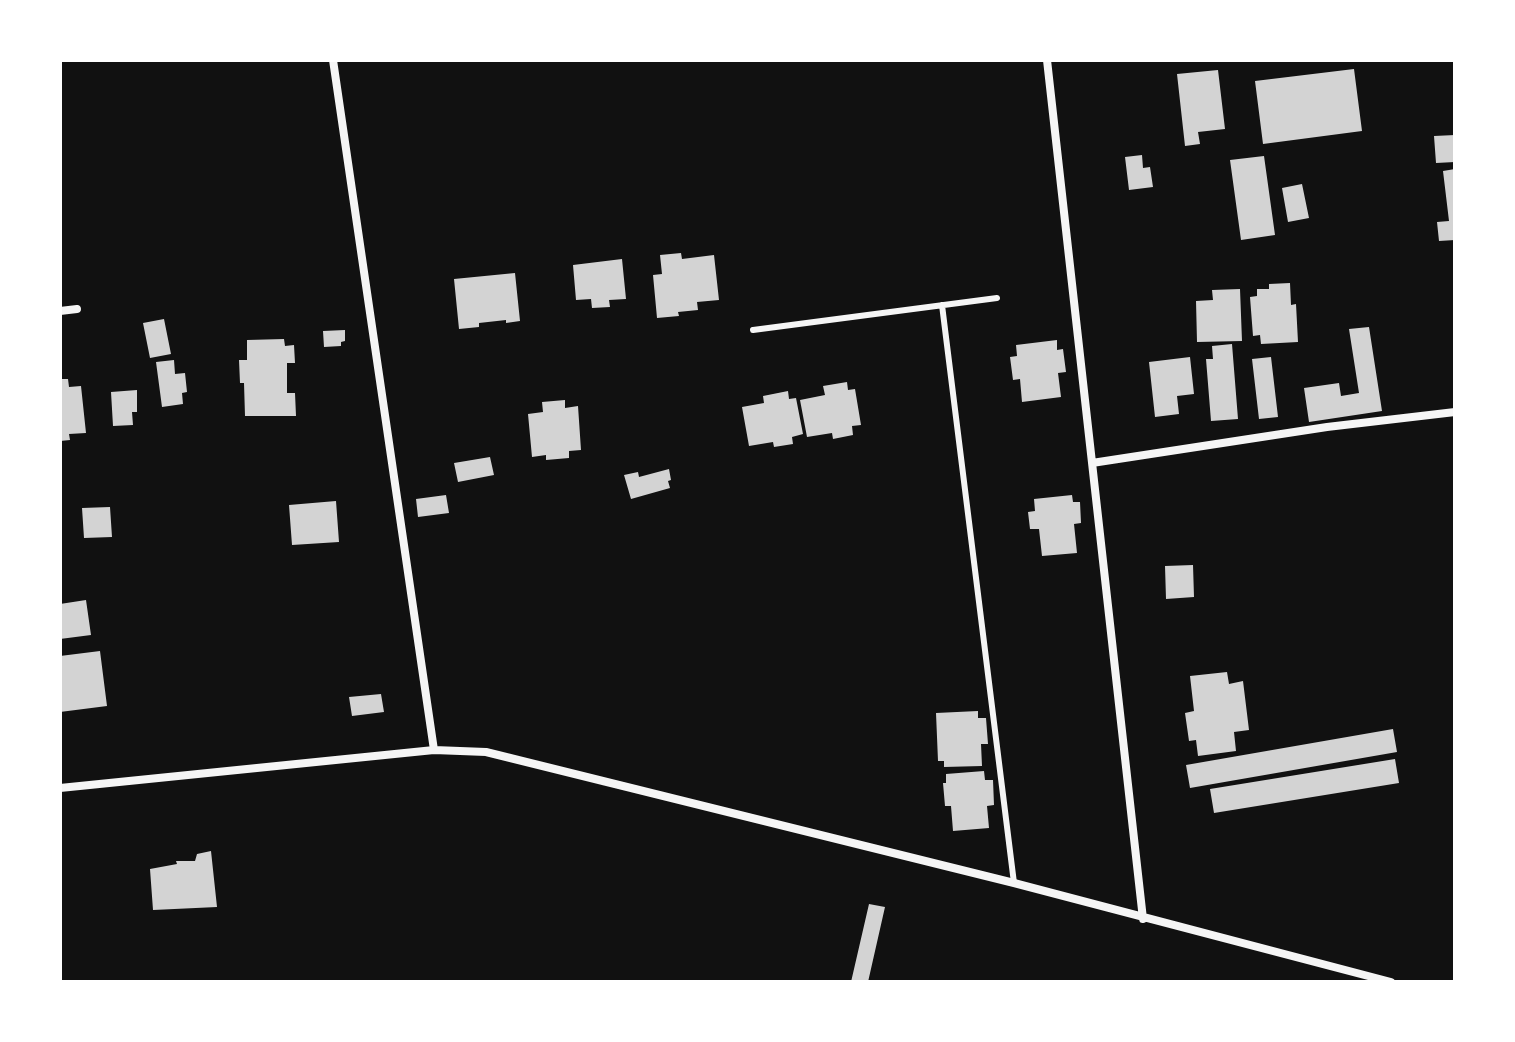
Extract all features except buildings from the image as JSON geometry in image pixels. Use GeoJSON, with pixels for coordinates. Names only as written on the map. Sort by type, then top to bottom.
{"type":"FeatureCollection","features":[{"type":"Feature","properties":{"kind":"street"},"geometry":{"type":"LineString","coordinates":[[333,60],[434,750]]}},
{"type":"Feature","properties":{"kind":"street"},"geometry":{"type":"LineString","coordinates":[[1047,60],[1143,919]]}},
{"type":"Feature","properties":{"kind":"street"},"geometry":{"type":"LineString","coordinates":[[60,311],[77,309]]}},
{"type":"Feature","properties":{"kind":"street"},"geometry":{"type":"LineString","coordinates":[[1092,463],[1327,427],[1455,412]]}},
{"type":"Feature","properties":{"kind":"street"},"geometry":{"type":"LineString","coordinates":[[60,788],[434,750],[486,752],[1014,883],[1391,982]]}},
{"type":"Feature","properties":{"kind":"lane"},"geometry":{"type":"LineString","coordinates":[[753,330],[997,298]]}},
{"type":"Feature","properties":{"kind":"lane"},"geometry":{"type":"LineString","coordinates":[[942,305],[1014,883]]}}]}
